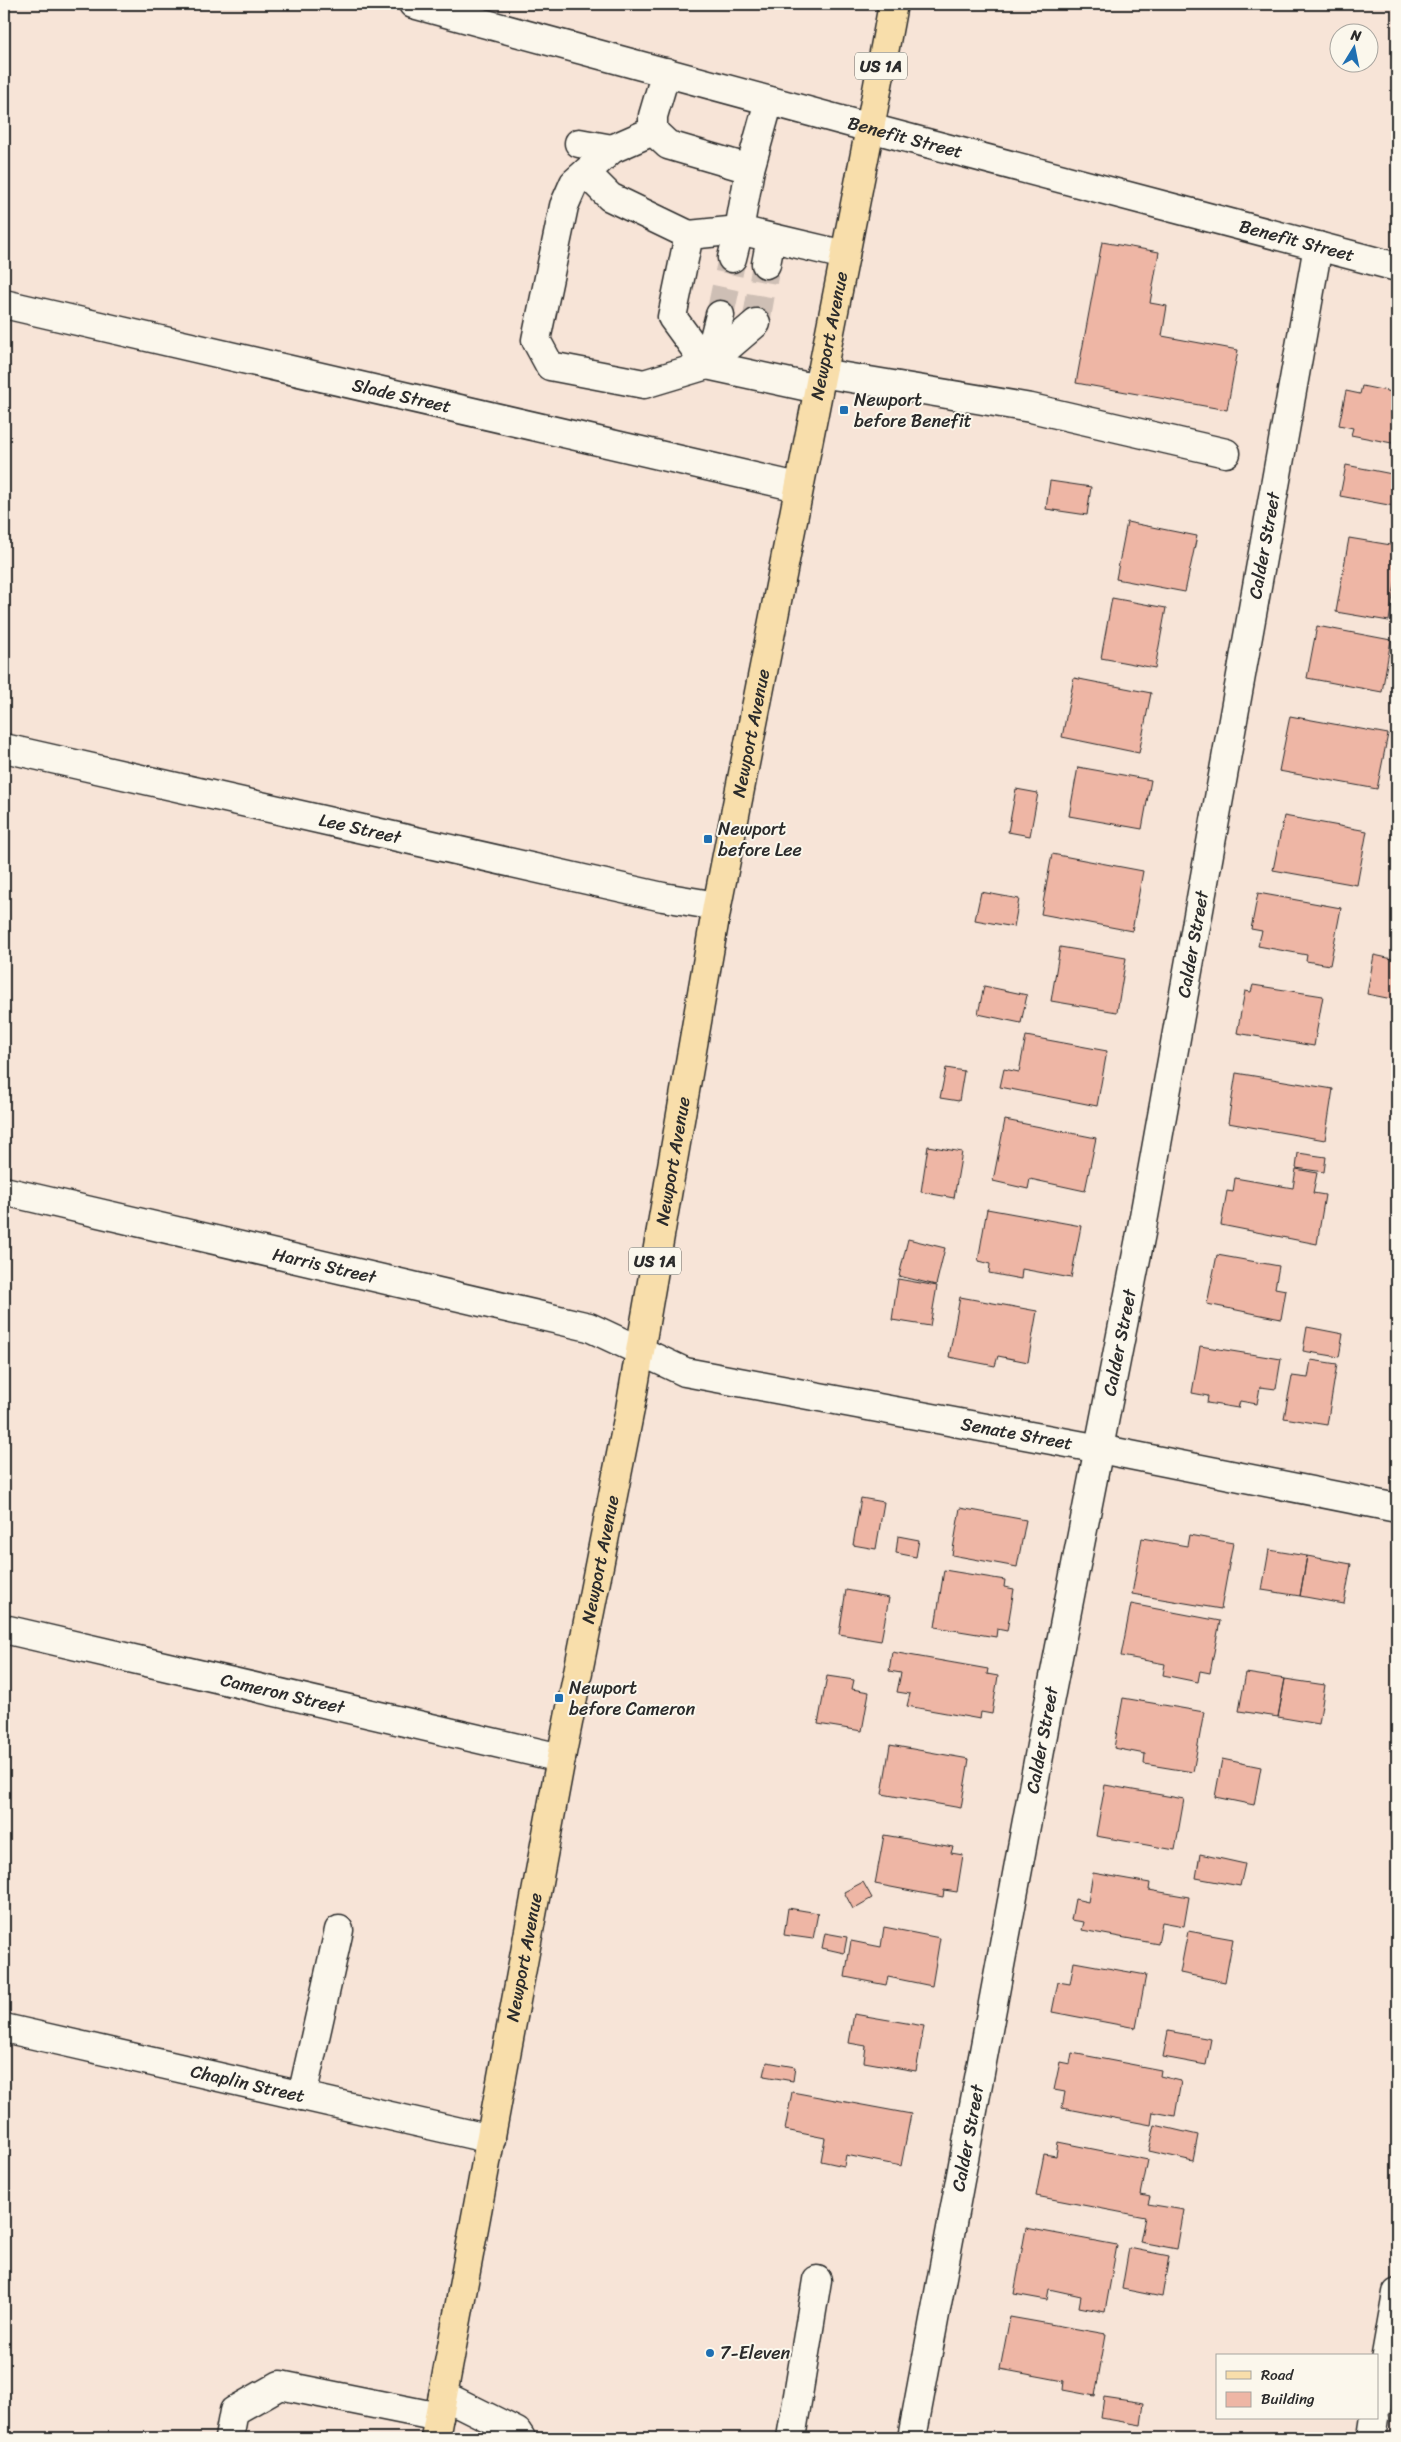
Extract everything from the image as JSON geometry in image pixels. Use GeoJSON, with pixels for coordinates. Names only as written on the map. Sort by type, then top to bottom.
{"type":"FeatureCollection","features":[{"type":"Feature","properties":{"kind":"main road","name":"Newport Avenue"},"geometry":{"type":"LineString","coordinates":[[439,2417],[561,1758],[640,1352],[717,906],[870,128],[892,4]]}},
{"type":"Feature","properties":{"kind":"street","name":"Benefit Street"},"geometry":{"type":"LineString","coordinates":[[413,4],[870,128],[1397,266]]}},
{"type":"Feature","properties":{"kind":"street"},"geometry":{"type":"LineString","coordinates":[[666,72],[652,116],[653,130],[668,145],[750,169]]}},
{"type":"Feature","properties":{"kind":"street"},"geometry":{"type":"LineString","coordinates":[[732,258],[750,169],[769,101]]}},
{"type":"Feature","properties":{"kind":"street"},"geometry":{"type":"LineString","coordinates":[[653,130],[612,149],[574,183],[564,206],[536,340],[550,366],[644,384],[707,365],[756,323]]}},
{"type":"Feature","properties":{"kind":"street"},"geometry":{"type":"LineString","coordinates":[[579,143],[612,149]]}},
{"type":"Feature","properties":{"kind":"street"},"geometry":{"type":"LineString","coordinates":[[586,173],[610,197],[689,235],[739,230],[769,251],[845,255]]}},
{"type":"Feature","properties":{"kind":"street"},"geometry":{"type":"LineString","coordinates":[[689,235],[672,317],[707,365],[1031,408],[1226,453]]}},
{"type":"Feature","properties":{"kind":"street","name":"Calder Street"},"geometry":{"type":"LineString","coordinates":[[912,2438],[1047,1713],[1141,1233],[1318,246]]}},
{"type":"Feature","properties":{"kind":"street","name":"Slade Street"},"geometry":{"type":"LineString","coordinates":[[4,304],[798,487]]}},
{"type":"Feature","properties":{"kind":"street"},"geometry":{"type":"LineString","coordinates":[[707,365],[720,316]]}},
{"type":"Feature","properties":{"kind":"street","name":"Lee Street"},"geometry":{"type":"LineString","coordinates":[[4,748],[653,895],[717,906]]}},
{"type":"Feature","properties":{"kind":"street","name":"Harris Street"},"geometry":{"type":"LineString","coordinates":[[4,1191],[589,1327],[640,1352]]}},
{"type":"Feature","properties":{"kind":"street","name":"Senate Street"},"geometry":{"type":"LineString","coordinates":[[640,1352],[686,1372],[1100,1449],[1397,1508]]}},
{"type":"Feature","properties":{"kind":"street","name":"Cameron Street"},"geometry":{"type":"LineString","coordinates":[[4,1629],[561,1758]]}},
{"type":"Feature","properties":{"kind":"street"},"geometry":{"type":"LineString","coordinates":[[302,2096],[339,1930]]}},
{"type":"Feature","properties":{"kind":"street","name":"Chaplin Street"},"geometry":{"type":"LineString","coordinates":[[4,2028],[491,2139]]}},
{"type":"Feature","properties":{"kind":"street"},"geometry":{"type":"LineString","coordinates":[[791,2438],[817,2280]]}},
{"type":"Feature","properties":{"kind":"street"},"geometry":{"type":"LineString","coordinates":[[1378,2400],[1397,2293]]}},
{"type":"Feature","properties":{"kind":"street"},"geometry":{"type":"LineString","coordinates":[[229,2438],[234,2411],[280,2385],[517,2432],[520,2438]]}},
{"type":"Feature","properties":{"kind":"street"},"geometry":{"type":"LineString","coordinates":[[1372,2438],[1375,2420]]}},
{"type":"Feature","properties":{"kind":"building"},"geometry":{"type":"Polygon","coordinates":[[[1102,242],[1159,252],[1150,303],[1167,306],[1162,336],[1238,350],[1227,410],[1076,383],[1102,242]]]}},
{"type":"Feature","properties":{"kind":"building"},"geometry":{"type":"Polygon","coordinates":[[[1362,386],[1397,393],[1397,444],[1351,435],[1353,428],[1339,425],[1346,391],[1360,394],[1362,386]]]}},
{"type":"Feature","properties":{"kind":"building"},"geometry":{"type":"Polygon","coordinates":[[[1346,465],[1397,475],[1394,506],[1340,496],[1346,465]]]}},
{"type":"Feature","properties":{"kind":"building"},"geometry":{"type":"Polygon","coordinates":[[[1050,481],[1091,487],[1087,515],[1046,509],[1050,481]]]}},
{"type":"Feature","properties":{"kind":"building"},"geometry":{"type":"Polygon","coordinates":[[[1127,522],[1197,536],[1185,592],[1116,579],[1127,522]]]}},
{"type":"Feature","properties":{"kind":"building"},"geometry":{"type":"Polygon","coordinates":[[[1349,538],[1397,546],[1397,572],[1389,621],[1336,612],[1349,538]]]}},
{"type":"Feature","properties":{"kind":"building"},"geometry":{"type":"Polygon","coordinates":[[[1112,598],[1166,608],[1155,668],[1101,658],[1112,598]]]}},
{"type":"Feature","properties":{"kind":"building"},"geometry":{"type":"Polygon","coordinates":[[[1317,626],[1391,640],[1382,692],[1307,678],[1317,626]]]}},
{"type":"Feature","properties":{"kind":"building"},"geometry":{"type":"Polygon","coordinates":[[[1074,678],[1151,693],[1139,753],[1062,737],[1074,678]]]}},
{"type":"Feature","properties":{"kind":"building"},"geometry":{"type":"Polygon","coordinates":[[[1290,716],[1388,734],[1377,789],[1279,771],[1290,716]]]}},
{"type":"Feature","properties":{"kind":"building"},"geometry":{"type":"Polygon","coordinates":[[[1078,767],[1151,780],[1142,829],[1069,816],[1078,767]]]}},
{"type":"Feature","properties":{"kind":"building"},"geometry":{"type":"Polygon","coordinates":[[[1016,789],[1038,793],[1030,836],[1008,832],[1016,789]]]}},
{"type":"Feature","properties":{"kind":"building"},"geometry":{"type":"Polygon","coordinates":[[[1284,816],[1367,831],[1357,885],[1273,870],[1284,816]]]}},
{"type":"Feature","properties":{"kind":"building"},"geometry":{"type":"Polygon","coordinates":[[[1052,854],[1143,871],[1132,931],[1041,914],[1052,854]]]}},
{"type":"Feature","properties":{"kind":"building"},"geometry":{"type":"Polygon","coordinates":[[[981,892],[1019,899],[1014,927],[975,920],[981,892]]]}},
{"type":"Feature","properties":{"kind":"building"},"geometry":{"type":"Polygon","coordinates":[[[1258,893],[1341,908],[1330,965],[1306,961],[1307,955],[1258,946],[1262,931],[1251,929],[1258,893]]]}},
{"type":"Feature","properties":{"kind":"building"},"geometry":{"type":"Polygon","coordinates":[[[1060,947],[1126,958],[1117,1012],[1051,1001],[1060,947]]]}},
{"type":"Feature","properties":{"kind":"building"},"geometry":{"type":"Polygon","coordinates":[[[1374,955],[1397,960],[1397,1000],[1367,994],[1374,955]]]}},
{"type":"Feature","properties":{"kind":"building"},"geometry":{"type":"Polygon","coordinates":[[[1253,985],[1323,996],[1314,1046],[1237,1033],[1245,991],[1251,992],[1253,985]]]}},
{"type":"Feature","properties":{"kind":"building"},"geometry":{"type":"Polygon","coordinates":[[[984,986],[1027,995],[1021,1023],[978,1014],[984,986]]]}},
{"type":"Feature","properties":{"kind":"building"},"geometry":{"type":"Polygon","coordinates":[[[1026,1036],[1107,1051],[1097,1106],[1000,1087],[1004,1069],[1019,1072],[1026,1036]]]}},
{"type":"Feature","properties":{"kind":"building"},"geometry":{"type":"Polygon","coordinates":[[[946,1068],[964,1071],[959,1101],[940,1098],[946,1068]]]}},
{"type":"Feature","properties":{"kind":"building"},"geometry":{"type":"Polygon","coordinates":[[[1236,1073],[1333,1089],[1325,1140],[1228,1123],[1236,1073]]]}},
{"type":"Feature","properties":{"kind":"building"},"geometry":{"type":"Polygon","coordinates":[[[1005,1120],[1096,1138],[1085,1191],[1030,1179],[1028,1189],[993,1181],[1005,1120]]]}},
{"type":"Feature","properties":{"kind":"building"},"geometry":{"type":"Polygon","coordinates":[[[928,1146],[962,1152],[954,1198],[921,1192],[928,1146]]]}},
{"type":"Feature","properties":{"kind":"building"},"geometry":{"type":"Polygon","coordinates":[[[1298,1153],[1326,1157],[1324,1172],[1296,1168],[1298,1153]]]}},
{"type":"Feature","properties":{"kind":"building"},"geometry":{"type":"Polygon","coordinates":[[[1296,1169],[1317,1173],[1313,1193],[1325,1195],[1317,1244],[1221,1225],[1227,1191],[1233,1192],[1235,1178],[1293,1188],[1296,1169]]]}},
{"type":"Feature","properties":{"kind":"building"},"geometry":{"type":"Polygon","coordinates":[[[987,1209],[1081,1226],[1071,1278],[1022,1269],[1021,1279],[989,1273],[990,1264],[978,1261],[987,1209]]]}},
{"type":"Feature","properties":{"kind":"building"},"geometry":{"type":"Polygon","coordinates":[[[908,1239],[945,1248],[936,1285],[899,1276],[908,1239]]]}},
{"type":"Feature","properties":{"kind":"building"},"geometry":{"type":"Polygon","coordinates":[[[1217,1255],[1279,1266],[1275,1288],[1286,1290],[1281,1319],[1207,1304],[1217,1255]]]}},
{"type":"Feature","properties":{"kind":"building"},"geometry":{"type":"Polygon","coordinates":[[[898,1279],[937,1286],[930,1326],[892,1320],[898,1279]]]}},
{"type":"Feature","properties":{"kind":"building"},"geometry":{"type":"Polygon","coordinates":[[[960,1297],[1037,1311],[1028,1362],[998,1356],[995,1366],[949,1357],[960,1297]]]}},
{"type":"Feature","properties":{"kind":"building"},"geometry":{"type":"Polygon","coordinates":[[[1307,1327],[1343,1334],[1339,1357],[1303,1351],[1307,1327]]]}},
{"type":"Feature","properties":{"kind":"building"},"geometry":{"type":"Polygon","coordinates":[[[1200,1346],[1281,1359],[1276,1389],[1260,1387],[1257,1404],[1240,1401],[1238,1408],[1207,1403],[1208,1396],[1192,1393],[1200,1346]]]}},
{"type":"Feature","properties":{"kind":"building"},"geometry":{"type":"Polygon","coordinates":[[[1311,1360],[1337,1364],[1327,1425],[1284,1418],[1292,1376],[1308,1378],[1311,1360]]]}},
{"type":"Feature","properties":{"kind":"building"},"geometry":{"type":"Polygon","coordinates":[[[861,1498],[884,1502],[876,1549],[853,1545],[861,1498]]]}},
{"type":"Feature","properties":{"kind":"building"},"geometry":{"type":"Polygon","coordinates":[[[960,1508],[1026,1520],[1017,1567],[952,1555],[960,1508]]]}},
{"type":"Feature","properties":{"kind":"building"},"geometry":{"type":"Polygon","coordinates":[[[1189,1535],[1233,1543],[1221,1609],[1132,1594],[1142,1538],[1187,1546],[1189,1535]]]}},
{"type":"Feature","properties":{"kind":"building"},"geometry":{"type":"Polygon","coordinates":[[[898,1536],[919,1540],[916,1557],[896,1553],[898,1536]]]}},
{"type":"Feature","properties":{"kind":"building"},"geometry":{"type":"Polygon","coordinates":[[[1269,1550],[1307,1556],[1300,1596],[1262,1590],[1269,1550]]]}},
{"type":"Feature","properties":{"kind":"building"},"geometry":{"type":"Polygon","coordinates":[[[1307,1556],[1351,1564],[1344,1604],[1300,1596],[1307,1556]]]}},
{"type":"Feature","properties":{"kind":"building"},"geometry":{"type":"Polygon","coordinates":[[[944,1570],[1005,1580],[1004,1587],[1014,1589],[1007,1631],[997,1629],[996,1637],[935,1627],[944,1570]]]}},
{"type":"Feature","properties":{"kind":"building"},"geometry":{"type":"Polygon","coordinates":[[[846,1590],[889,1598],[881,1641],[839,1634],[846,1590]]]}},
{"type":"Feature","properties":{"kind":"building"},"geometry":{"type":"Polygon","coordinates":[[[1131,1604],[1220,1621],[1210,1673],[1200,1671],[1198,1682],[1163,1675],[1165,1664],[1121,1656],[1131,1604]]]}},
{"type":"Feature","properties":{"kind":"building"},"geometry":{"type":"Polygon","coordinates":[[[892,1652],[988,1669],[987,1674],[998,1676],[992,1714],[981,1712],[980,1719],[907,1706],[910,1694],[897,1692],[901,1673],[889,1671],[892,1652]]]}},
{"type":"Feature","properties":{"kind":"building"},"geometry":{"type":"Polygon","coordinates":[[[1246,1673],[1285,1679],[1278,1717],[1239,1711],[1246,1673]]]}},
{"type":"Feature","properties":{"kind":"building"},"geometry":{"type":"Polygon","coordinates":[[[827,1676],[854,1680],[852,1689],[869,1692],[862,1731],[818,1724],[827,1676]]]}},
{"type":"Feature","properties":{"kind":"building"},"geometry":{"type":"Polygon","coordinates":[[[1285,1679],[1325,1685],[1319,1724],[1278,1717],[1285,1679]]]}},
{"type":"Feature","properties":{"kind":"building"},"geometry":{"type":"Polygon","coordinates":[[[1123,1698],[1204,1712],[1193,1772],[1144,1764],[1145,1754],[1114,1748],[1123,1698]]]}},
{"type":"Feature","properties":{"kind":"building"},"geometry":{"type":"Polygon","coordinates":[[[890,1745],[969,1759],[961,1808],[882,1794],[890,1745]]]}},
{"type":"Feature","properties":{"kind":"building"},"geometry":{"type":"Polygon","coordinates":[[[1222,1759],[1261,1767],[1254,1805],[1215,1797],[1222,1759]]]}},
{"type":"Feature","properties":{"kind":"building"},"geometry":{"type":"Polygon","coordinates":[[[1105,1785],[1184,1799],[1175,1850],[1096,1836],[1105,1785]]]}},
{"type":"Feature","properties":{"kind":"building"},"geometry":{"type":"Polygon","coordinates":[[[884,1835],[953,1847],[951,1853],[963,1855],[957,1892],[944,1890],[943,1897],[875,1884],[884,1835]]]}},
{"type":"Feature","properties":{"kind":"building"},"geometry":{"type":"Polygon","coordinates":[[[1200,1854],[1245,1864],[1240,1886],[1196,1878],[1200,1854]]]}},
{"type":"Feature","properties":{"kind":"building"},"geometry":{"type":"Polygon","coordinates":[[[1093,1873],[1150,1883],[1149,1890],[1189,1897],[1184,1926],[1162,1922],[1158,1944],[1082,1930],[1084,1922],[1071,1920],[1075,1899],[1088,1902],[1093,1873]]]}},
{"type":"Feature","properties":{"kind":"building"},"geometry":{"type":"Polygon","coordinates":[[[863,1882],[872,1898],[853,1909],[844,1892],[863,1882]]]}},
{"type":"Feature","properties":{"kind":"building"},"geometry":{"type":"Polygon","coordinates":[[[788,1908],[818,1913],[813,1939],[784,1935],[788,1908]]]}},
{"type":"Feature","properties":{"kind":"building"},"geometry":{"type":"Polygon","coordinates":[[[884,1927],[940,1938],[932,1986],[888,1977],[886,1985],[845,1977],[851,1941],[881,1947],[884,1927]]]}},
{"type":"Feature","properties":{"kind":"building"},"geometry":{"type":"Polygon","coordinates":[[[1188,1931],[1233,1939],[1225,1982],[1180,1973],[1188,1931]]]}},
{"type":"Feature","properties":{"kind":"building"},"geometry":{"type":"Polygon","coordinates":[[[825,1933],[847,1937],[844,1953],[822,1948],[825,1933]]]}},
{"type":"Feature","properties":{"kind":"building"},"geometry":{"type":"Polygon","coordinates":[[[1074,1962],[1146,1975],[1136,2028],[1052,2012],[1058,1982],[1070,1984],[1074,1962]]]}},
{"type":"Feature","properties":{"kind":"building"},"geometry":{"type":"Polygon","coordinates":[[[854,2014],[924,2026],[916,2071],[864,2062],[866,2046],[849,2043],[854,2014]]]}},
{"type":"Feature","properties":{"kind":"building"},"geometry":{"type":"Polygon","coordinates":[[[1168,2031],[1211,2039],[1206,2065],[1163,2057],[1168,2031]]]}},
{"type":"Feature","properties":{"kind":"building"},"geometry":{"type":"Polygon","coordinates":[[[1072,2053],[1161,2070],[1160,2076],[1181,2081],[1175,2116],[1153,2112],[1151,2125],[1062,2108],[1065,2092],[1054,2090],[1060,2062],[1070,2064],[1072,2053]]]}},
{"type":"Feature","properties":{"kind":"building"},"geometry":{"type":"Polygon","coordinates":[[[767,2062],[795,2067],[793,2081],[764,2076],[767,2062]]]}},
{"type":"Feature","properties":{"kind":"building"},"geometry":{"type":"Polygon","coordinates":[[[792,2092],[911,2114],[901,2166],[846,2155],[844,2166],[821,2161],[825,2138],[785,2130],[792,2092]]]}},
{"type":"Feature","properties":{"kind":"building"},"geometry":{"type":"Polygon","coordinates":[[[1155,2125],[1198,2135],[1193,2161],[1149,2151],[1155,2125]]]}},
{"type":"Feature","properties":{"kind":"building"},"geometry":{"type":"Polygon","coordinates":[[[1058,2142],[1148,2160],[1141,2195],[1150,2197],[1148,2204],[1184,2210],[1177,2249],[1140,2242],[1145,2217],[1036,2196],[1044,2154],[1056,2156],[1058,2142]]]}},
{"type":"Feature","properties":{"kind":"building"},"geometry":{"type":"Polygon","coordinates":[[[1026,2228],[1117,2245],[1105,2312],[1079,2307],[1081,2296],[1049,2289],[1047,2300],[1014,2294],[1026,2228]]]}},
{"type":"Feature","properties":{"kind":"building"},"geometry":{"type":"Polygon","coordinates":[[[1129,2248],[1169,2256],[1162,2297],[1122,2289],[1129,2248]]]}},
{"type":"Feature","properties":{"kind":"building"},"geometry":{"type":"Polygon","coordinates":[[[1010,2317],[1106,2334],[1095,2396],[1063,2390],[1064,2381],[1000,2369],[1010,2317]]]}},
{"type":"Feature","properties":{"kind":"building"},"geometry":{"type":"Polygon","coordinates":[[[1104,2397],[1144,2403],[1141,2425],[1101,2418],[1104,2397]]]}},
{"type":"Feature","properties":{"kind":"tunnel"},"geometry":{"type":"LineString","coordinates":[[720,315],[732,258]]}},
{"type":"Feature","properties":{"kind":"tunnel"},"geometry":{"type":"LineString","coordinates":[[756,323],[766,264]]}},
{"type":"Feature","properties":{"kind":"place","name":"Newport before Benefit"},"geometry":{"type":"Point","coordinates":[844,410]}},
{"type":"Feature","properties":{"kind":"place","name":"Newport before Lee"},"geometry":{"type":"Point","coordinates":[708,839]}},
{"type":"Feature","properties":{"kind":"place","name":"Newport before Cameron"},"geometry":{"type":"Point","coordinates":[559,1698]}},
{"type":"Feature","properties":{"kind":"place","name":"7-Eleven"},"geometry":{"type":"Point","coordinates":[710,2353]}}]}
